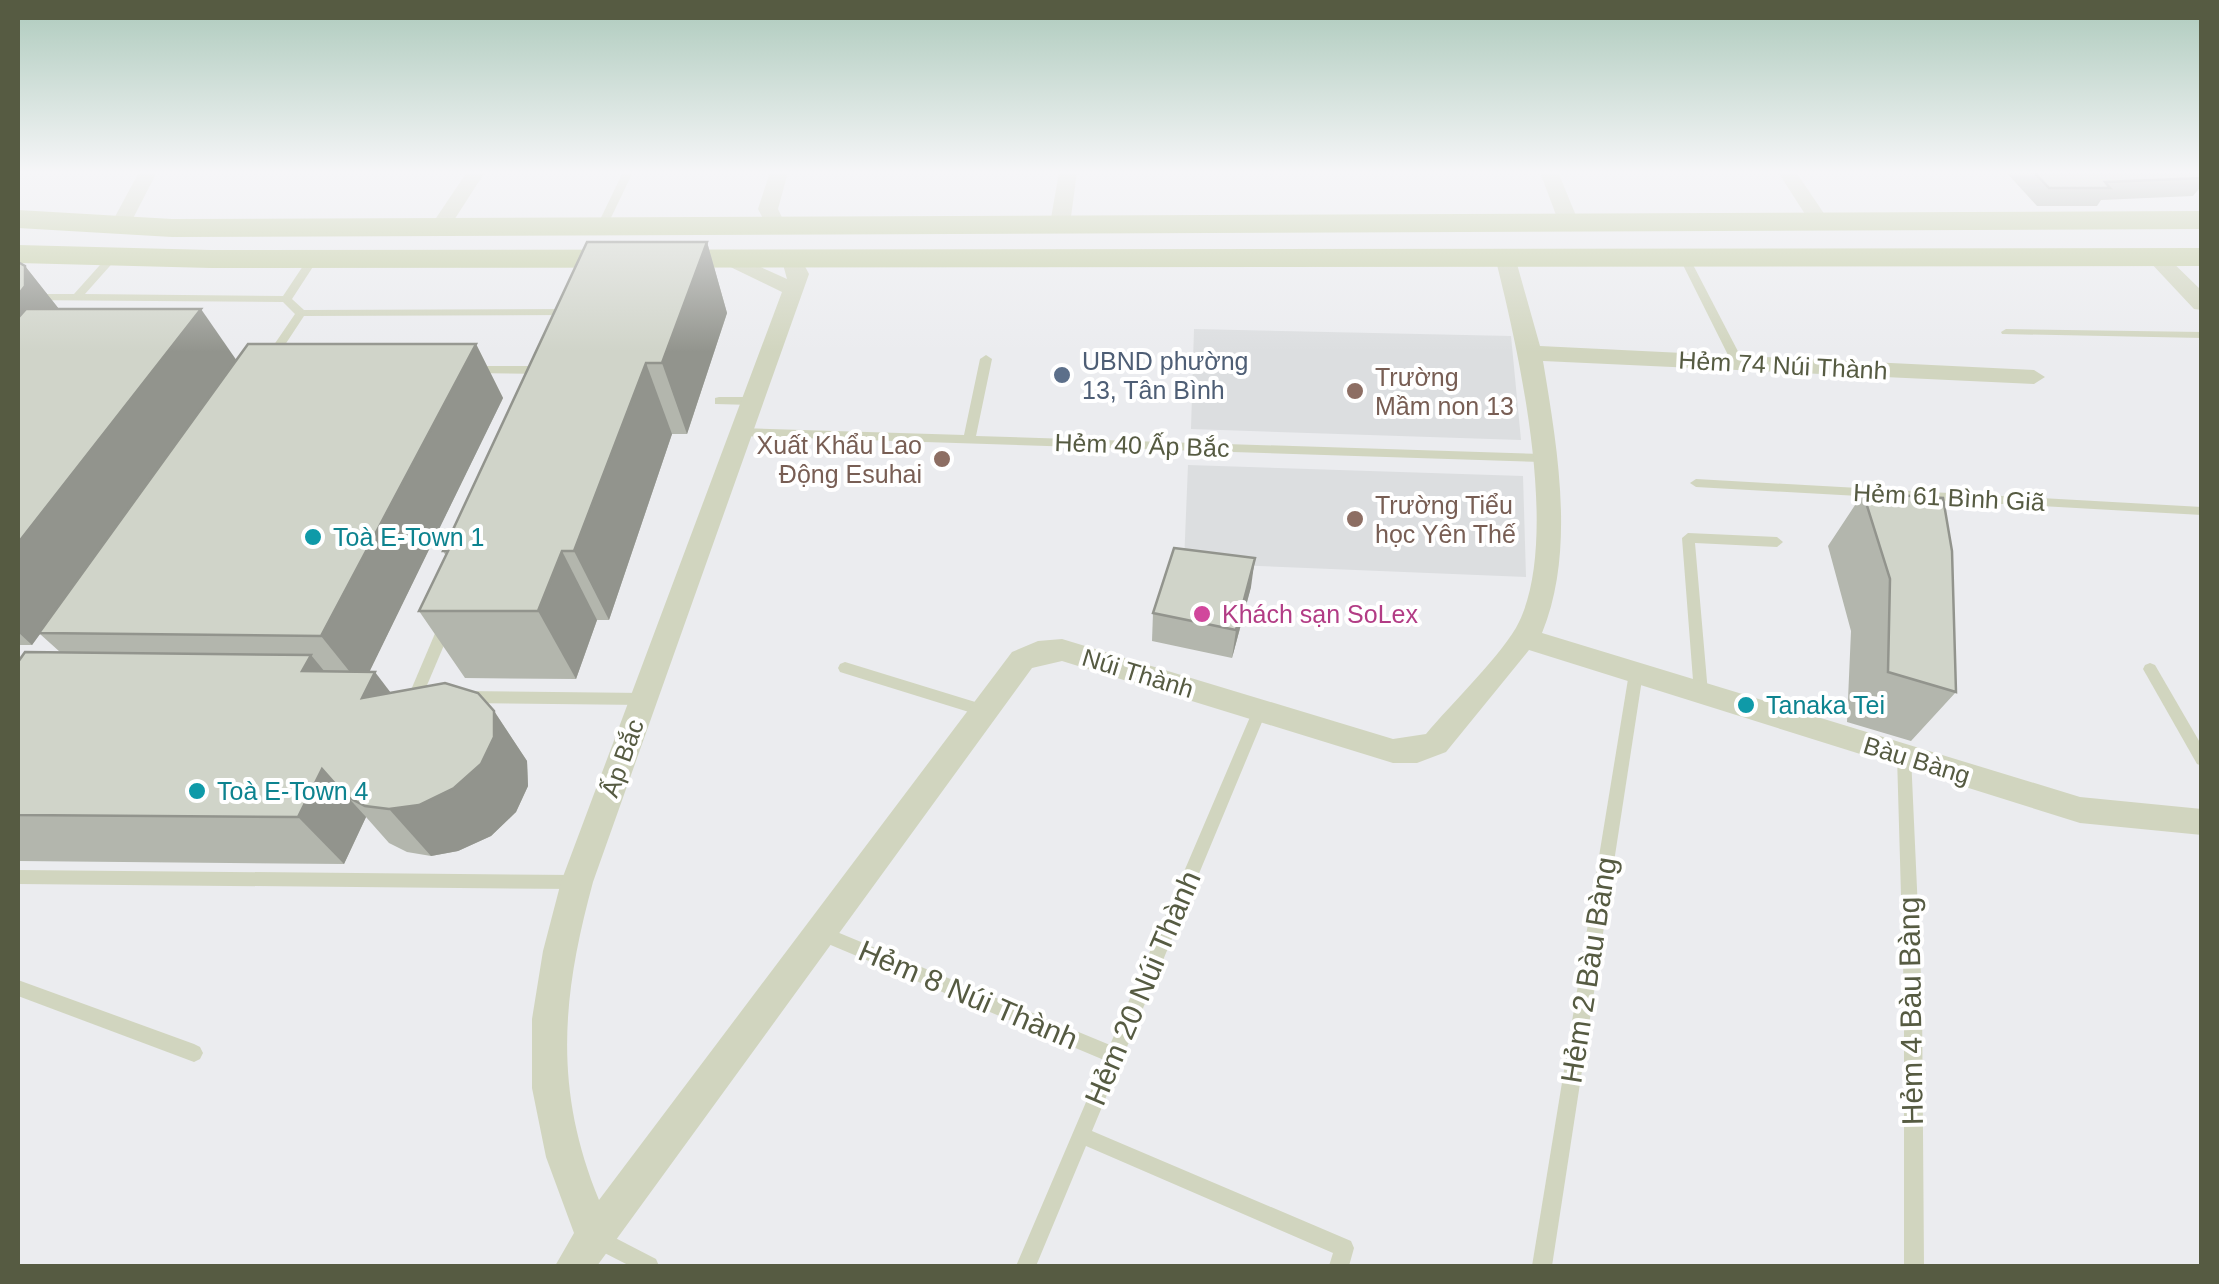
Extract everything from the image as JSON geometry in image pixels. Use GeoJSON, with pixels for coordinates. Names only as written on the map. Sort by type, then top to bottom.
{"type":"FeatureCollection","features":[{"type":"Feature","properties":{"kind":"main road"},"geometry":{"type":"LineString","coordinates":[[471,232],[602,253],[724,257],[783,241],[1505,257],[2202,257]]}},
{"type":"Feature","properties":{"kind":"main road"},"geometry":{"type":"LineString","coordinates":[[18,254],[314,259],[602,253],[931,232]]}},
{"type":"Feature","properties":{"kind":"main road"},"geometry":{"type":"LineString","coordinates":[[18,236],[169,243],[2202,237]]}},
{"type":"Feature","properties":{"kind":"street","name":"Ấp Bắc"},"geometry":{"type":"LineString","coordinates":[[584,1252],[554,1116],[547,1040],[553,972],[576,882],[799,274],[779,232]]}},
{"type":"Feature","properties":{"kind":"street"},"geometry":{"type":"LineString","coordinates":[[724,257],[794,290]]}},
{"type":"Feature","properties":{"kind":"street","name":"Núi Thành"},"geometry":{"type":"LineString","coordinates":[[584,1252],[1025,658],[1054,649],[1393,751],[1417,752],[1436,743],[1524,638],[1538,613],[1546,573],[1542,458],[1531,353],[1505,257]]}},
{"type":"Feature","properties":{"kind":"street"},"geometry":{"type":"LineString","coordinates":[[2156,257],[2202,304]]}},
{"type":"Feature","properties":{"kind":"street","name":"Hẻm 74 Núi Thành"},"geometry":{"type":"LineString","coordinates":[[1531,353],[2034,378]]}},
{"type":"Feature","properties":{"kind":"street","name":"Bàu Bàng"},"geometry":{"type":"LineString","coordinates":[[1524,638],[2080,810],[2202,822]]}},
{"type":"Feature","properties":{"kind":"lane"},"geometry":{"type":"LineString","coordinates":[[602,253],[609,232]]}},
{"type":"Feature","properties":{"kind":"lane"},"geometry":{"type":"LineString","coordinates":[[1684,257],[1738,363]]}},
{"type":"Feature","properties":{"kind":"lane"},"geometry":{"type":"LineString","coordinates":[[75,300],[112,258]]}},
{"type":"Feature","properties":{"kind":"lane"},"geometry":{"type":"LineString","coordinates":[[286,299],[314,259]]}},
{"type":"Feature","properties":{"kind":"lane"},"geometry":{"type":"LineString","coordinates":[[18,297],[286,299],[301,313],[582,312],[576,327]]}},
{"type":"Feature","properties":{"kind":"lane"},"geometry":{"type":"LineString","coordinates":[[99,313],[110,300]]}},
{"type":"Feature","properties":{"kind":"lane"},"geometry":{"type":"LineString","coordinates":[[282,370],[262,370],[301,313]]}},
{"type":"Feature","properties":{"kind":"lane"},"geometry":{"type":"LineString","coordinates":[[2006,332],[2202,335]]}},
{"type":"Feature","properties":{"kind":"lane"},"geometry":{"type":"LineString","coordinates":[[969,439],[986,359]]}},
{"type":"Feature","properties":{"kind":"lane"},"geometry":{"type":"LineString","coordinates":[[459,370],[558,370],[550,388]]}},
{"type":"Feature","properties":{"kind":"lane"},"geometry":{"type":"LineString","coordinates":[[718,401],[752,401]]}},
{"type":"Feature","properties":{"kind":"lane","name":"Hẻm 40 Ấp Bắc"},"geometry":{"type":"LineString","coordinates":[[742,432],[1542,458]]}},
{"type":"Feature","properties":{"kind":"lane","name":"Hẻm 61 Bình Giã"},"geometry":{"type":"LineString","coordinates":[[1696,483],[2202,511]]}},
{"type":"Feature","properties":{"kind":"lane"},"geometry":{"type":"LineString","coordinates":[[1700,693],[1688,538],[1777,542]]}},
{"type":"Feature","properties":{"kind":"lane"},"geometry":{"type":"LineString","coordinates":[[414,697],[454,606]]}},
{"type":"Feature","properties":{"kind":"lane"},"geometry":{"type":"LineString","coordinates":[[845,668],[985,711]]}},
{"type":"Feature","properties":{"kind":"lane"},"geometry":{"type":"LineString","coordinates":[[2150,669],[2202,760]]}},
{"type":"Feature","properties":{"kind":"lane","name":"Hẻm 2 Bàu Bàng"},"geometry":{"type":"LineString","coordinates":[[1542,1266],[1636,673]]}},
{"type":"Feature","properties":{"kind":"lane"},"geometry":{"type":"LineString","coordinates":[[395,696],[433,697]]}},
{"type":"Feature","properties":{"kind":"lane"},"geometry":{"type":"LineString","coordinates":[[452,697],[644,699]]}},
{"type":"Feature","properties":{"kind":"lane","name":"Hẻm 20 Núi Thành"},"geometry":{"type":"LineString","coordinates":[[1026,1266],[1260,710]]}},
{"type":"Feature","properties":{"kind":"lane","name":"Hẻm 4 Bàu Bàng"},"geometry":{"type":"LineString","coordinates":[[1904,756],[1913,1000],[1914,1266]]}},
{"type":"Feature","properties":{"kind":"lane"},"geometry":{"type":"LineString","coordinates":[[18,877],[576,882]]}},
{"type":"Feature","properties":{"kind":"lane","name":"Hẻm 8 Núi Thành"},"geometry":{"type":"LineString","coordinates":[[820,933],[1114,1056]]}},
{"type":"Feature","properties":{"kind":"lane"},"geometry":{"type":"LineString","coordinates":[[18,988],[194,1053]]}},
{"type":"Feature","properties":{"kind":"lane"},"geometry":{"type":"LineString","coordinates":[[1081,1135],[1344,1248],[1339,1266]]}},
{"type":"Feature","properties":{"kind":"lane"},"geometry":{"type":"LineString","coordinates":[[584,1252],[649,1266]]}},
{"type":"Feature","properties":{"kind":"shaded area","name":"Trường Mầm non 13"},"geometry":{"type":"Polygon","coordinates":[[[1194,329],[1511,336],[1521,440],[1191,429],[1194,329]]]}},
{"type":"Feature","properties":{"kind":"shaded area","name":"Trường Tiểu học Yên Thế"},"geometry":{"type":"Polygon","coordinates":[[[1188,465],[1523,476],[1526,577],[1184,563],[1188,465]]]}},
{"type":"Feature","properties":{"kind":"building"},"geometry":{"type":"Polygon","coordinates":[[[587,242],[707,242],[662,363],[646,363],[574,551],[562,551],[538,611],[419,611],[448,551],[443,551],[587,242]]]}},
{"type":"Feature","properties":{"kind":"building"},"geometry":{"type":"Polygon","coordinates":[[[18,262],[25,266],[25,286],[18,295],[18,262]]]}},
{"type":"Feature","properties":{"kind":"building"},"geometry":{"type":"Polygon","coordinates":[[[26,309],[201,309],[18,543],[18,318],[26,309]]]}},
{"type":"Feature","properties":{"kind":"building"},"geometry":{"type":"Polygon","coordinates":[[[248,344],[476,344],[321,636],[39,633],[248,344]]]}},
{"type":"Feature","properties":{"kind":"building"},"geometry":{"type":"Polygon","coordinates":[[[1863,493],[1943,498],[1952,551],[1956,692],[1888,672],[1890,579],[1863,493]]]}},
{"type":"Feature","properties":{"kind":"building"},"geometry":{"type":"Polygon","coordinates":[[[1174,548],[1255,558],[1236,630],[1153,613],[1174,548]]]}},
{"type":"Feature","properties":{"kind":"building"},"geometry":{"type":"Polygon","coordinates":[[[25,652],[311,655],[302,671],[375,672],[362,698],[445,683],[478,693],[494,711],[494,737],[481,764],[454,788],[419,805],[389,809],[365,806],[346,796],[322,769],[298,817],[18,815],[18,662],[25,652]]]}},
{"type":"Feature","properties":{"kind":"place","name":"UBND phường 13, Tân Bình"},"geometry":{"type":"Point","coordinates":[1062,375]}},
{"type":"Feature","properties":{"kind":"place","name":"Trường Mầm non 13"},"geometry":{"type":"Point","coordinates":[1355,391]}},
{"type":"Feature","properties":{"kind":"place","name":"Xuất Khẩu Lao Động Esuhai"},"geometry":{"type":"Point","coordinates":[942,459]}},
{"type":"Feature","properties":{"kind":"place","name":"Trường Tiểu học Yên Thế"},"geometry":{"type":"Point","coordinates":[1355,519]}},
{"type":"Feature","properties":{"kind":"place","name":"Toà E-Town 1"},"geometry":{"type":"Point","coordinates":[313,537]}},
{"type":"Feature","properties":{"kind":"place","name":"Khách sạn SoLex"},"geometry":{"type":"Point","coordinates":[1202,614]}},
{"type":"Feature","properties":{"kind":"place","name":"Tanaka Tei"},"geometry":{"type":"Point","coordinates":[1746,705]}},
{"type":"Feature","properties":{"kind":"place","name":"Toà E-Town 4"},"geometry":{"type":"Point","coordinates":[197,791]}}]}
